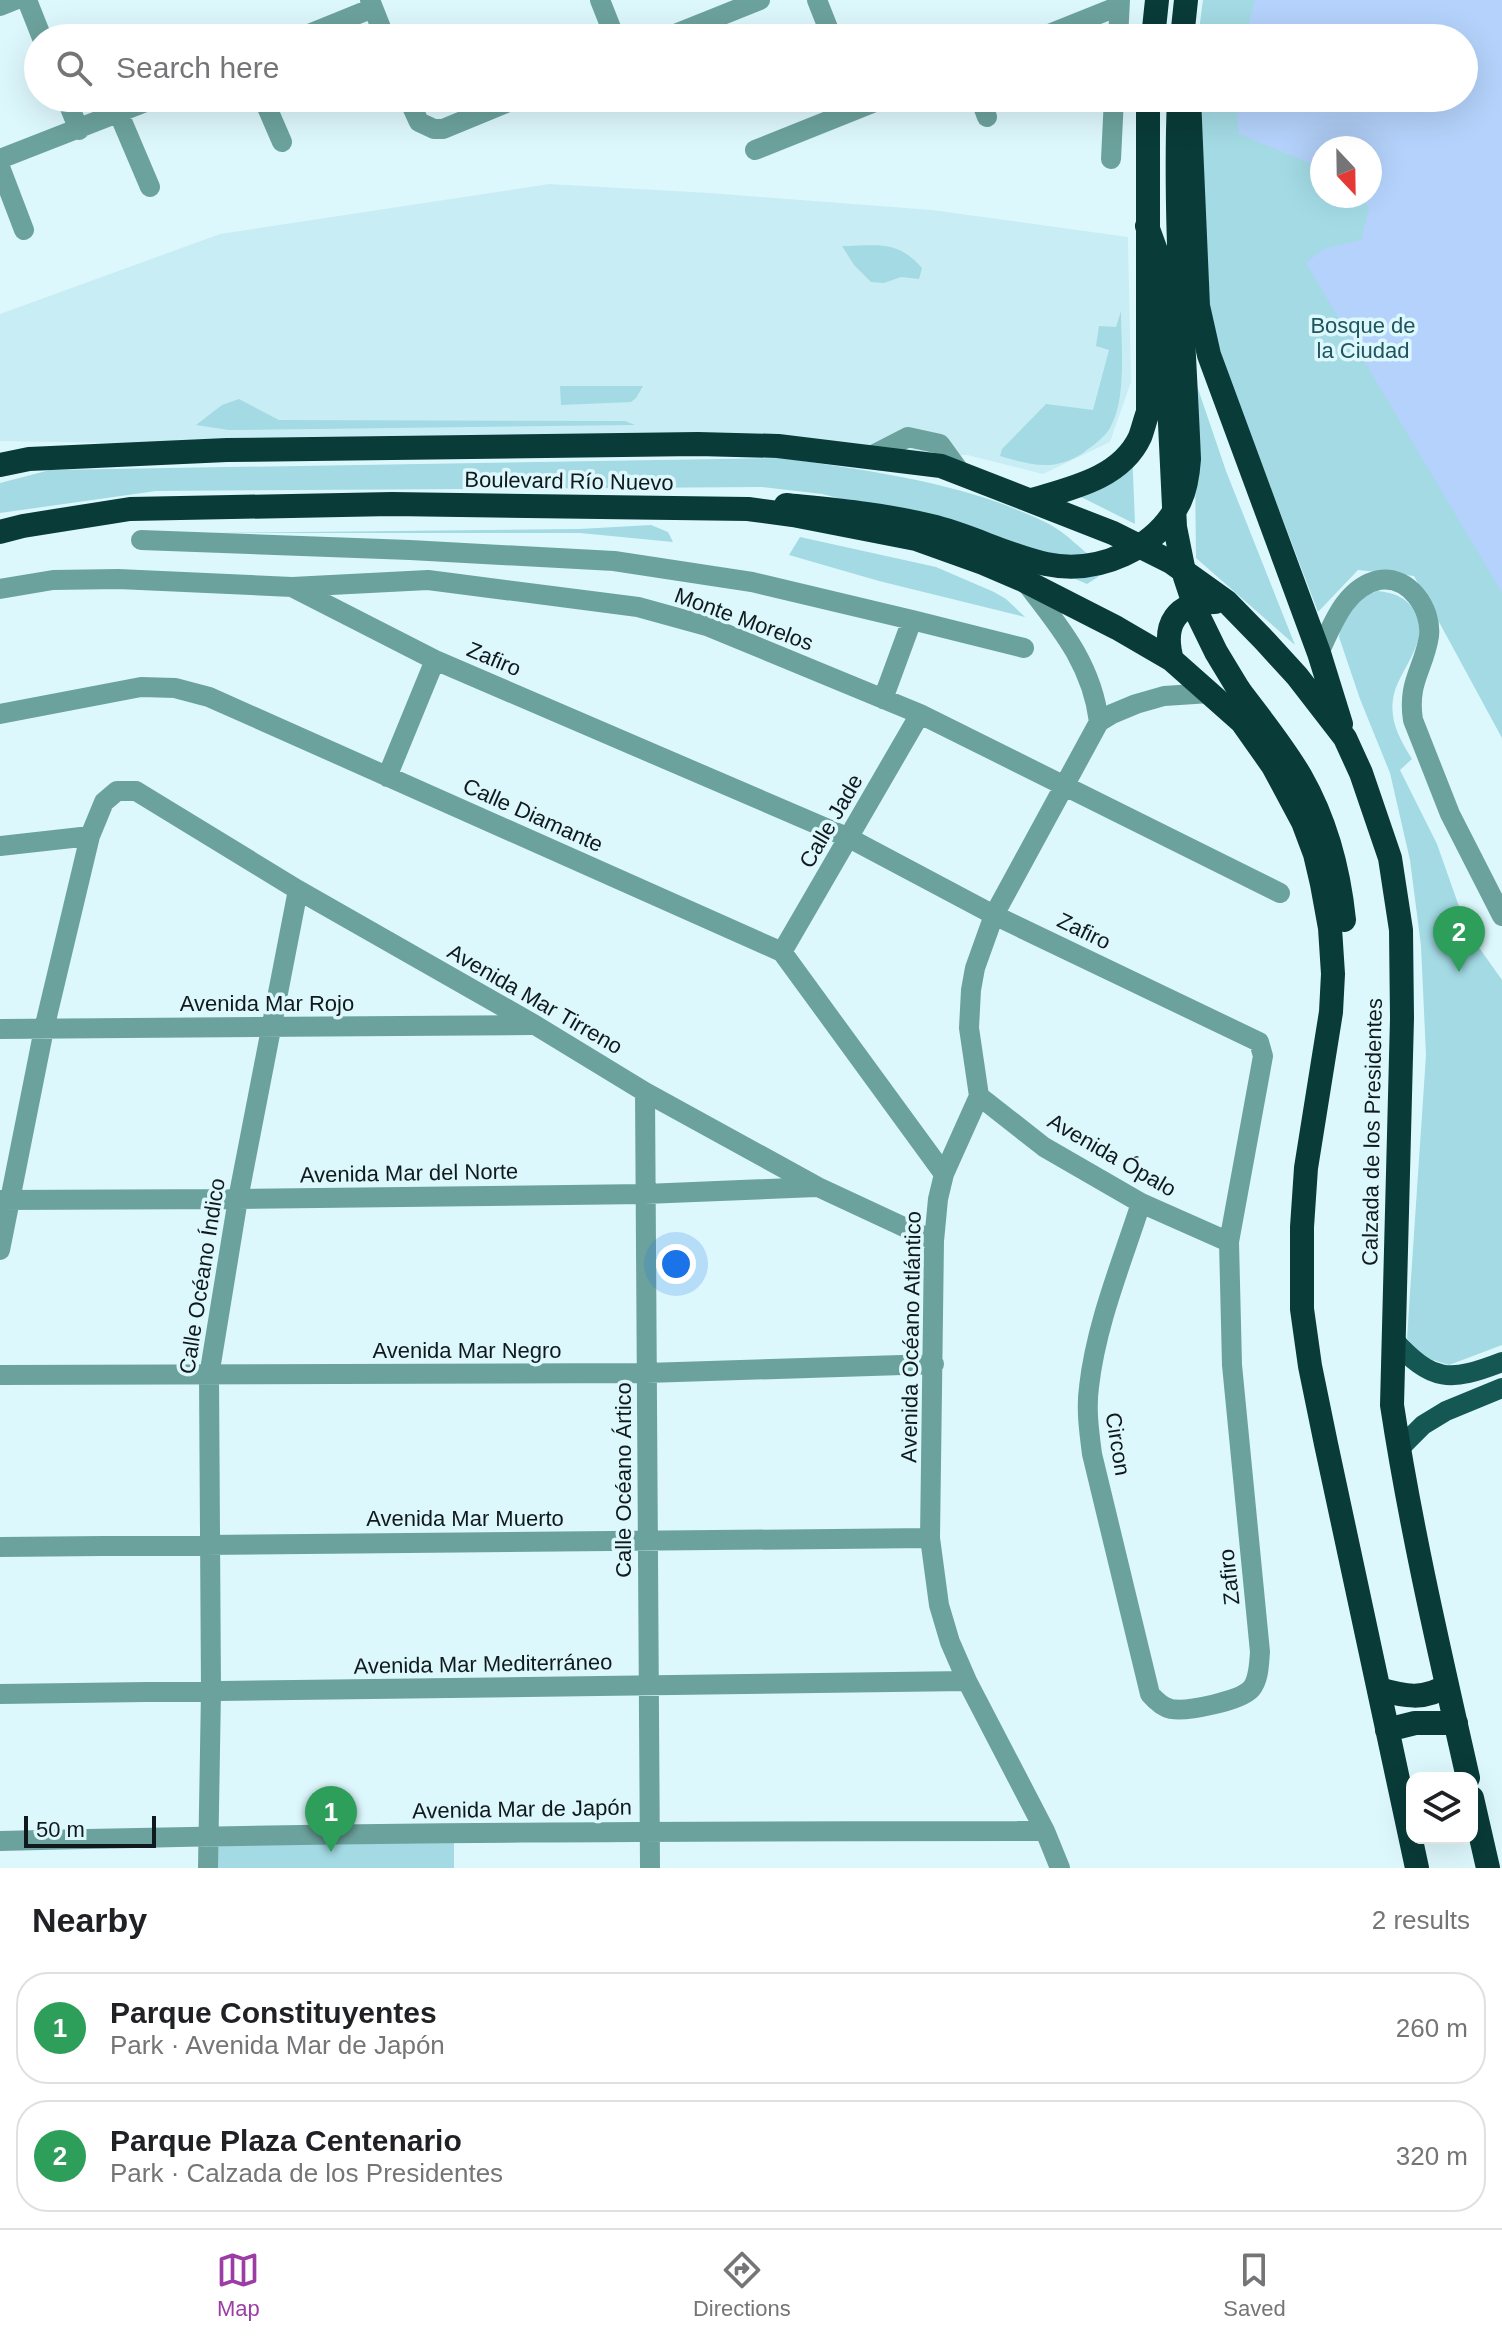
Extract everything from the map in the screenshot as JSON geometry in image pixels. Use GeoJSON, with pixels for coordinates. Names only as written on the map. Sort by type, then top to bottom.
{"type":"FeatureCollection","features":[{"type":"Feature","properties":{"kind":"highway"},"geometry":{"type":"LineString","coordinates":[[1154,24],[1157,0]]}},
{"type":"Feature","properties":{"kind":"highway"},"geometry":{"type":"LineString","coordinates":[[1183,24],[1186,0]]}},
{"type":"Feature","properties":{"kind":"highway"},"geometry":{"type":"LineString","coordinates":[[1032,500],[1103,476],[1123,460],[1139,439],[1148,412],[1148,112]]}},
{"type":"Feature","properties":{"kind":"highway"},"geometry":{"type":"LineString","coordinates":[[748,509],[786,505],[908,520],[1046,564],[1074,567],[1102,563],[1129,553],[1150,539],[1180,501],[1187,481],[1189,459],[1178,204],[1179,112]]}},
{"type":"Feature","properties":{"kind":"highway"},"geometry":{"type":"LineString","coordinates":[[1190,112],[1198,306],[1202,330],[1319,653],[1345,738]]}},
{"type":"Feature","properties":{"kind":"highway"},"geometry":{"type":"LineString","coordinates":[[1147,226],[1163,279],[1175,527],[1185,577],[1197,613],[1216,652],[1301,778],[1327,834],[1338,879],[1346,950],[1343,992],[1331,1012]]}},
{"type":"Feature","properties":{"kind":"highway","name":"Boulevard Río Nuevo"},"geometry":{"type":"LineString","coordinates":[[0,465],[29,459],[227,450],[698,444],[778,446],[941,466],[1113,533],[1171,562]]}},
{"type":"Feature","properties":{"kind":"highway","name":"Boulevard Río Nuevo"},"geometry":{"type":"LineString","coordinates":[[0,532],[130,509],[392,504],[748,509],[916,539],[1023,580],[1172,660]]}},
{"type":"Feature","properties":{"kind":"highway","name":"Calzada de los Presidentes"},"geometry":{"type":"LineString","coordinates":[[1171,562],[1227,602],[1297,676],[1345,738],[1361,773],[1390,858],[1401,930],[1402,1018],[1392,1405],[1467,1772]]}},
{"type":"Feature","properties":{"kind":"highway"},"geometry":{"type":"LineString","coordinates":[[1172,660],[1167,641],[1171,622],[1185,609],[1200,602],[1227,602]]}},
{"type":"Feature","properties":{"kind":"highway","name":"Calzada de los Presidentes"},"geometry":{"type":"LineString","coordinates":[[1172,660],[1242,722],[1273,766],[1303,822],[1315,854],[1330,928],[1333,974],[1331,1012],[1306,1168],[1302,1309],[1313,1382],[1417,1868]]}},
{"type":"Feature","properties":{"kind":"highway"},"geometry":{"type":"LineString","coordinates":[[1379,1689],[1413,1697],[1447,1685]]}},
{"type":"Feature","properties":{"kind":"highway"},"geometry":{"type":"LineString","coordinates":[[1387,1730],[1415,1723],[1456,1723]]}},
{"type":"Feature","properties":{"kind":"highway"},"geometry":{"type":"LineString","coordinates":[[1478,1824],[1488,1868]]}},
{"type":"Feature","properties":{"kind":"main road"},"geometry":{"type":"LineString","coordinates":[[1393,1339],[1411,1359],[1448,1376],[1467,1375],[1502,1362]]}},
{"type":"Feature","properties":{"kind":"main road"},"geometry":{"type":"LineString","coordinates":[[1399,1449],[1423,1425],[1446,1411],[1502,1388]]}},
{"type":"Feature","properties":{"kind":"street"},"geometry":{"type":"LineString","coordinates":[[0,6],[15,0]]}},
{"type":"Feature","properties":{"kind":"street"},"geometry":{"type":"LineString","coordinates":[[27,0],[36,24]]}},
{"type":"Feature","properties":{"kind":"street"},"geometry":{"type":"LineString","coordinates":[[600,0],[609,24]]}},
{"type":"Feature","properties":{"kind":"street"},"geometry":{"type":"LineString","coordinates":[[700,24],[760,0]]}},
{"type":"Feature","properties":{"kind":"street"},"geometry":{"type":"LineString","coordinates":[[817,0],[826,24]]}},
{"type":"Feature","properties":{"kind":"street"},"geometry":{"type":"LineString","coordinates":[[1071,24],[1120,3],[1119,24]]}},
{"type":"Feature","properties":{"kind":"street"},"geometry":{"type":"LineString","coordinates":[[329,24],[372,4],[380,24]]}},
{"type":"Feature","properties":{"kind":"street"},"geometry":{"type":"LineString","coordinates":[[72,112],[79,130]]}},
{"type":"Feature","properties":{"kind":"street"},"geometry":{"type":"LineString","coordinates":[[0,159],[124,112]]}},
{"type":"Feature","properties":{"kind":"street"},"geometry":{"type":"LineString","coordinates":[[269,112],[282,142]]}},
{"type":"Feature","properties":{"kind":"street"},"geometry":{"type":"LineString","coordinates":[[414,112],[419,122],[434,129],[443,129],[484,112]]}},
{"type":"Feature","properties":{"kind":"street"},"geometry":{"type":"LineString","coordinates":[[755,150],[838,112]]}},
{"type":"Feature","properties":{"kind":"street"},"geometry":{"type":"LineString","coordinates":[[1111,159],[1113,112]]}},
{"type":"Feature","properties":{"kind":"street"},"geometry":{"type":"LineString","coordinates":[[119,114],[150,187]]}},
{"type":"Feature","properties":{"kind":"street"},"geometry":{"type":"LineString","coordinates":[[0,167],[24,230]]}},
{"type":"Feature","properties":{"kind":"street"},"geometry":{"type":"LineString","coordinates":[[141,540],[614,561],[752,582],[1024,648]]}},
{"type":"Feature","properties":{"kind":"street","name":"Monte Morelos"},"geometry":{"type":"LineString","coordinates":[[0,589],[53,580],[105,579],[292,587],[428,580],[638,607],[707,626],[920,714],[1280,893]]}},
{"type":"Feature","properties":{"kind":"street"},"geometry":{"type":"LineString","coordinates":[[1319,653],[1335,618],[1352,595],[1365,584],[1382,579],[1396,581],[1410,588],[1421,602],[1429,624],[1429,637],[1415,678],[1411,703],[1413,720],[1450,814],[1502,916]]}},
{"type":"Feature","properties":{"kind":"street"},"geometry":{"type":"LineString","coordinates":[[1023,580],[1068,637],[1089,676],[1099,722]]}},
{"type":"Feature","properties":{"kind":"street","name":"Zafiro"},"geometry":{"type":"LineString","coordinates":[[292,587],[435,660],[849,838],[994,915],[1259,1042],[1263,1056],[1229,1242],[1232,1365],[1260,1652],[1256,1681],[1250,1691]]}},
{"type":"Feature","properties":{"kind":"street"},"geometry":{"type":"LineString","coordinates":[[883,699],[912,620]]}},
{"type":"Feature","properties":{"kind":"street"},"geometry":{"type":"LineString","coordinates":[[387,777],[435,660]]}},
{"type":"Feature","properties":{"kind":"street","name":"Calle Diamante"},"geometry":{"type":"LineString","coordinates":[[0,714],[141,687],[175,688],[209,697],[782,952],[944,1174]]}},
{"type":"Feature","properties":{"kind":"street"},"geometry":{"type":"LineString","coordinates":[[979,1096],[969,1028],[975,968],[994,915],[1099,722],[1136,704],[1164,696],[1210,693]]}},
{"type":"Feature","properties":{"kind":"street","name":"Calle Jade"},"geometry":{"type":"LineString","coordinates":[[782,952],[920,714]]}},
{"type":"Feature","properties":{"kind":"street","name":"Avenida Mar Tirreno"},"geometry":{"type":"LineString","coordinates":[[90,836],[104,802],[117,791],[136,791],[298,890],[535,1025],[645,1092],[818,1187],[934,1241]]}},
{"type":"Feature","properties":{"kind":"street"},"geometry":{"type":"LineString","coordinates":[[0,846],[90,836],[5,1200],[0,1250]]}},
{"type":"Feature","properties":{"kind":"street","name":"Calle Océano Índico"},"geometry":{"type":"LineString","coordinates":[[208,1868],[211,1691],[209,1376],[238,1199],[298,890]]}},
{"type":"Feature","properties":{"kind":"street","name":"Avenida Mar Rojo"},"geometry":{"type":"LineString","coordinates":[[0,1029],[535,1025]]}},
{"type":"Feature","properties":{"kind":"street","name":"Calle Océano Ártico"},"geometry":{"type":"LineString","coordinates":[[645,1092],[650,1868]]}},
{"type":"Feature","properties":{"kind":"street","name":"Avenida Océano Atlántico"},"geometry":{"type":"LineString","coordinates":[[979,1096],[944,1174],[938,1199],[934,1241],[930,1538],[939,1605],[950,1642],[1045,1831],[1060,1868]]}},
{"type":"Feature","properties":{"kind":"street","name":"Avenida Ópalo"},"geometry":{"type":"LineString","coordinates":[[979,1096],[1044,1147],[1141,1203],[1229,1242]]}},
{"type":"Feature","properties":{"kind":"street","name":"Avenida Mar del Norte"},"geometry":{"type":"LineString","coordinates":[[5,1200],[645,1194],[818,1187]]}},
{"type":"Feature","properties":{"kind":"street","name":"Circon"},"geometry":{"type":"LineString","coordinates":[[1141,1203],[1102,1323],[1089,1386],[1088,1422],[1092,1454],[1150,1694],[1168,1709],[1183,1709],[1235,1699],[1250,1691]]}},
{"type":"Feature","properties":{"kind":"street","name":"Avenida Mar Negro"},"geometry":{"type":"LineString","coordinates":[[0,1375],[646,1373],[934,1364]]}},
{"type":"Feature","properties":{"kind":"street","name":"Avenida Mar Muerto"},"geometry":{"type":"LineString","coordinates":[[0,1547],[930,1538]]}},
{"type":"Feature","properties":{"kind":"street","name":"Avenida Mar Mediterráneo"},"geometry":{"type":"LineString","coordinates":[[0,1694],[967,1681]]}},
{"type":"Feature","properties":{"kind":"street","name":"Avenida Mar de Japón"},"geometry":{"type":"LineString","coordinates":[[0,1841],[649,1831],[1045,1831]]}},
{"type":"Feature","properties":{"kind":"shaded area"},"geometry":{"type":"Polygon","coordinates":[[[1255,0],[1502,0],[1502,593],[1306,263],[1323,249],[1361,240],[1369,208],[1382,208],[1382,136],[1310,136],[1310,163],[1239,134],[1237,112],[1478,112],[1478,24],[1248,24],[1255,0]]]}},
{"type":"Feature","properties":{"kind":"shaded area"},"geometry":{"type":"Polygon","coordinates":[[[549,184],[932,210],[1128,237],[1131,382],[1110,442],[1043,474],[967,455],[0,441],[0,314],[220,234],[549,184]]]}},
{"type":"Feature","properties":{"kind":"green space","name":"Bosque de la Ciudad"},"geometry":{"type":"Polygon","coordinates":[[[1203,0],[1502,0],[1502,738],[1414,576],[1358,570],[1318,612],[1208,323],[1190,112],[1478,112],[1478,24],[1200,24],[1203,0]]]}},
{"type":"Feature","properties":{"kind":"green space"},"geometry":{"type":"Polygon","coordinates":[[[842,246],[895,248],[922,268],[919,279],[901,277],[884,283],[871,282],[854,265],[842,246]]]}},
{"type":"Feature","properties":{"kind":"green space"},"geometry":{"type":"Polygon","coordinates":[[[1121,311],[1121,387],[1115,416],[1107,432],[1083,453],[1062,463],[1032,464],[1000,456],[1002,449],[1046,404],[1093,410],[1109,350],[1096,346],[1099,326],[1116,327],[1121,311]]]}},
{"type":"Feature","properties":{"kind":"green space"},"geometry":{"type":"Polygon","coordinates":[[[1194,377],[1226,471],[1295,645],[1196,558],[1194,377]]]}},
{"type":"Feature","properties":{"kind":"green space"},"geometry":{"type":"Polygon","coordinates":[[[560,386],[643,386],[631,402],[561,405],[560,386]]]}},
{"type":"Feature","properties":{"kind":"green space"},"geometry":{"type":"Polygon","coordinates":[[[239,399],[279,420],[625,421],[635,425],[229,430],[196,425],[222,405],[239,399]]]}},
{"type":"Feature","properties":{"kind":"green space"},"geometry":{"type":"Polygon","coordinates":[[[1132,449],[1135,524],[1073,493],[1132,449]]]}},
{"type":"Feature","properties":{"kind":"green space"},"geometry":{"type":"Polygon","coordinates":[[[782,458],[918,480],[1018,510],[1049,524],[1074,542],[1097,562],[1100,570],[1098,577],[1087,584],[953,527],[822,494],[762,487],[156,491],[0,513],[0,483],[50,470],[782,458]]]}},
{"type":"Feature","properties":{"kind":"green space"},"geometry":{"type":"Polygon","coordinates":[[[651,525],[668,532],[673,542],[580,533],[209,533],[579,529],[651,525]]]}},
{"type":"Feature","properties":{"kind":"green space"},"geometry":{"type":"Polygon","coordinates":[[[800,537],[936,567],[994,592],[1025,617],[789,555],[800,537]]]}},
{"type":"Feature","properties":{"kind":"green space"},"geometry":{"type":"Polygon","coordinates":[[[1378,591],[1404,599],[1419,622],[1417,643],[1394,694],[1396,729],[1412,759],[1400,770],[1437,844],[1468,932],[1502,980],[1502,1345],[1449,1365],[1420,1356],[1407,1338],[1426,1055],[1421,946],[1410,860],[1390,773],[1339,637],[1341,623],[1360,597],[1378,591]]]}},
{"type":"Feature","properties":{"kind":"green space"},"geometry":{"type":"Polygon","coordinates":[[[454,1833],[454,1868],[208,1868],[207,1836],[454,1833]]]}},
{"type":"Feature","properties":{"kind":"place","name":"Parque Plaza Centenario"},"geometry":{"type":"Point","coordinates":[1459,972]}},
{"type":"Feature","properties":{"kind":"place","name":"Parque Constituyentes"},"geometry":{"type":"Point","coordinates":[331,1852]}}]}
